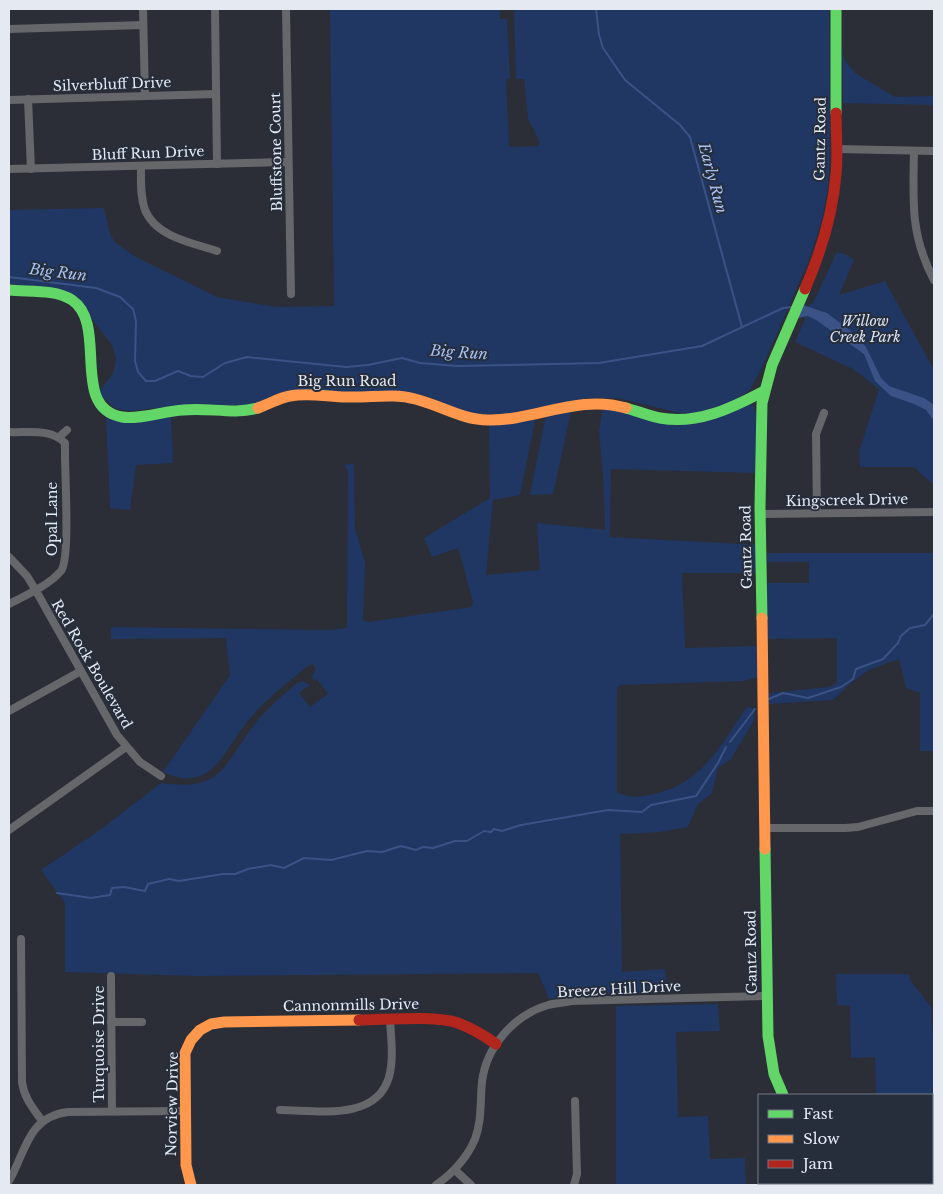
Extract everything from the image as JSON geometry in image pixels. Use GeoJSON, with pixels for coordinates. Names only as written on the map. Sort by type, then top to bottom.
{"type":"FeatureCollection","features":[{"type":"Feature","properties":{"kind":"street"},"geometry":{"type":"LineString","coordinates":[[143,9],[145,96]]}},
{"type":"Feature","properties":{"kind":"street"},"geometry":{"type":"LineString","coordinates":[[216,9],[217,164]]}},
{"type":"Feature","properties":{"kind":"street","name":"Bluffstone Court"},"geometry":{"type":"LineString","coordinates":[[286,9],[291,294]]}},
{"type":"Feature","properties":{"kind":"street","name":"Gantz Road"},"geometry":{"type":"LineString","coordinates":[[783,1094],[774,1074],[769,1048],[767,996],[760,439],[764,391],[772,365],[818,259],[834,195],[836,149],[836,9]]}},
{"type":"Feature","properties":{"kind":"street"},"geometry":{"type":"LineString","coordinates":[[9,29],[143,25]]}},
{"type":"Feature","properties":{"kind":"street","name":"Silverbluff Drive"},"geometry":{"type":"LineString","coordinates":[[9,100],[216,94]]}},
{"type":"Feature","properties":{"kind":"street"},"geometry":{"type":"LineString","coordinates":[[28,99],[31,168]]}},
{"type":"Feature","properties":{"kind":"street"},"geometry":{"type":"LineString","coordinates":[[836,149],[934,151]]}},
{"type":"Feature","properties":{"kind":"street"},"geometry":{"type":"LineString","coordinates":[[914,151],[913,208],[915,227],[924,259],[934,280]]}},
{"type":"Feature","properties":{"kind":"street","name":"Bluff Run Drive"},"geometry":{"type":"LineString","coordinates":[[9,169],[288,162]]}},
{"type":"Feature","properties":{"kind":"street"},"geometry":{"type":"LineString","coordinates":[[141,167],[142,197],[145,211],[152,222],[171,236],[217,251]]}},
{"type":"Feature","properties":{"kind":"street","name":"Big Run Road"},"geometry":{"type":"LineString","coordinates":[[9,290],[59,296],[71,299],[76,303],[84,313],[89,331],[94,390],[103,406],[120,417],[195,409],[229,412],[250,411],[291,396],[357,397],[388,395],[423,400],[465,416],[487,420],[508,419],[596,402],[612,404],[660,418],[681,420],[713,415],[740,404],[764,391]]}},
{"type":"Feature","properties":{"kind":"street"},"geometry":{"type":"LineString","coordinates":[[817,513],[816,434],[824,413]]}},
{"type":"Feature","properties":{"kind":"street"},"geometry":{"type":"LineString","coordinates":[[9,432],[50,433],[59,437],[67,430]]}},
{"type":"Feature","properties":{"kind":"street","name":"Opal Lane"},"geometry":{"type":"LineString","coordinates":[[9,604],[35,590],[60,571],[65,559],[65,443],[59,437]]}},
{"type":"Feature","properties":{"kind":"street","name":"Kingscreek Drive"},"geometry":{"type":"LineString","coordinates":[[760,514],[933,512]]}},
{"type":"Feature","properties":{"kind":"street","name":"Red Rock Boulevard"},"geometry":{"type":"LineString","coordinates":[[9,557],[26,576],[35,590],[117,735],[140,762],[161,776]]}},
{"type":"Feature","properties":{"kind":"street"},"geometry":{"type":"LineString","coordinates":[[9,711],[81,671]]}},
{"type":"Feature","properties":{"kind":"street"},"geometry":{"type":"LineString","coordinates":[[9,830],[126,747]]}},
{"type":"Feature","properties":{"kind":"street"},"geometry":{"type":"LineString","coordinates":[[764,828],[858,827],[917,811],[934,811]]}},
{"type":"Feature","properties":{"kind":"street"},"geometry":{"type":"LineString","coordinates":[[21,939],[23,1091],[42,1121]]}},
{"type":"Feature","properties":{"kind":"street","name":"Turquoise Drive"},"geometry":{"type":"LineString","coordinates":[[111,976],[112,1112]]}},
{"type":"Feature","properties":{"kind":"street","name":"Breeze Hill Drive"},"geometry":{"type":"LineString","coordinates":[[436,1185],[455,1170],[466,1156],[475,1138],[480,1122],[482,1081],[487,1062],[496,1044],[507,1030],[528,1013],[548,1005],[571,1001],[767,996]]}},
{"type":"Feature","properties":{"kind":"street"},"geometry":{"type":"LineString","coordinates":[[280,1110],[347,1111],[369,1104],[385,1087],[389,1077],[391,1065],[390,1019]]}},
{"type":"Feature","properties":{"kind":"street","name":"Cannonmills Drive"},"geometry":{"type":"LineString","coordinates":[[202,1029],[216,1022],[426,1019],[457,1023],[485,1036],[496,1044]]}},
{"type":"Feature","properties":{"kind":"street"},"geometry":{"type":"LineString","coordinates":[[111,1022],[142,1022]]}},
{"type":"Feature","properties":{"kind":"street","name":"Norview Drive"},"geometry":{"type":"LineString","coordinates":[[191,1185],[186,1165],[184,1110],[185,1053],[190,1039],[202,1029]]}},
{"type":"Feature","properties":{"kind":"street"},"geometry":{"type":"LineString","coordinates":[[574,1185],[577,1174],[575,1101]]}},
{"type":"Feature","properties":{"kind":"street"},"geometry":{"type":"LineString","coordinates":[[9,1181],[28,1140],[42,1121],[59,1113],[184,1110]]}},
{"type":"Feature","properties":{"kind":"street"},"geometry":{"type":"LineString","coordinates":[[455,1170],[471,1185]]}},
{"type":"Feature","properties":{"kind":"green space"},"geometry":{"type":"Polygon","coordinates":[[[330,9],[500,9],[500,19],[507,19],[510,79],[506,79],[509,147],[539,146],[539,140],[528,119],[524,79],[516,79],[514,9],[829,9],[830,157],[823,216],[809,260],[761,370],[749,391],[733,401],[700,413],[680,413],[618,398],[588,398],[506,414],[478,414],[454,408],[424,395],[392,391],[362,393],[286,392],[248,406],[193,404],[130,411],[116,409],[102,397],[100,390],[113,374],[116,359],[112,345],[91,318],[53,290],[9,284],[9,210],[104,208],[110,234],[115,242],[134,256],[217,297],[277,307],[334,306],[330,9]]]}},
{"type":"Feature","properties":{"kind":"green space"},"geometry":{"type":"Polygon","coordinates":[[[842,44],[844,59],[855,73],[895,97],[934,96],[934,105],[843,103],[842,44]]]}},
{"type":"Feature","properties":{"kind":"green space","name":"Willow Creek Park"},"geometry":{"type":"Polygon","coordinates":[[[837,252],[847,255],[854,260],[839,295],[885,281],[934,370],[934,485],[914,467],[860,467],[859,452],[879,389],[853,369],[795,342],[810,308],[807,306],[813,303],[837,252]]]}},
{"type":"Feature","properties":{"kind":"green space"},"geometry":{"type":"Polygon","coordinates":[[[749,404],[753,405],[756,414],[756,473],[611,469],[610,537],[758,545],[758,573],[682,573],[685,648],[758,646],[759,678],[744,681],[620,685],[617,689],[617,792],[632,796],[658,793],[688,780],[700,770],[720,747],[747,707],[754,708],[755,719],[731,759],[718,768],[712,793],[698,804],[688,827],[660,832],[620,834],[622,972],[665,969],[668,993],[615,994],[549,999],[538,973],[196,976],[65,972],[65,903],[41,870],[100,830],[161,783],[196,784],[217,774],[225,766],[261,716],[297,683],[302,681],[310,685],[299,693],[310,707],[328,694],[317,679],[314,681],[312,676],[316,669],[312,663],[280,688],[252,716],[225,753],[207,773],[195,778],[181,778],[163,772],[230,675],[226,638],[111,639],[111,627],[328,630],[347,628],[348,471],[344,465],[354,463],[355,529],[365,562],[363,620],[368,622],[472,607],[473,602],[458,548],[432,557],[424,538],[490,498],[489,424],[536,416],[520,495],[493,500],[486,575],[540,570],[537,523],[605,530],[599,432],[603,407],[680,421],[749,404]]]}},
{"type":"Feature","properties":{"kind":"green space"},"geometry":{"type":"Polygon","coordinates":[[[567,409],[571,412],[553,494],[530,495],[546,414],[567,409]]]}},
{"type":"Feature","properties":{"kind":"green space"},"geometry":{"type":"Polygon","coordinates":[[[106,416],[171,416],[173,463],[136,465],[130,510],[110,508],[106,416]]]}},
{"type":"Feature","properties":{"kind":"green space"},"geometry":{"type":"Polygon","coordinates":[[[767,553],[934,553],[934,751],[920,751],[920,693],[906,688],[899,659],[869,670],[852,682],[833,700],[769,704],[769,693],[829,687],[837,683],[837,638],[766,639],[765,583],[809,583],[809,562],[767,562],[767,553]]]}},
{"type":"Feature","properties":{"kind":"green space"},"geometry":{"type":"Polygon","coordinates":[[[836,974],[909,974],[910,980],[931,1007],[934,1056],[934,1185],[852,1184],[933,1184],[933,1094],[876,1094],[875,1057],[851,1058],[850,1006],[837,1005],[836,974]]]}},
{"type":"Feature","properties":{"kind":"green space"},"geometry":{"type":"Polygon","coordinates":[[[718,1004],[720,1031],[676,1032],[678,1117],[708,1116],[710,1159],[745,1158],[746,1185],[616,1185],[616,1006],[718,1004]]]}},
{"type":"Feature","properties":{"kind":"shaded area"},"geometry":{"type":"Polygon","coordinates":[[[800,304],[827,313],[856,335],[866,347],[881,378],[889,386],[924,398],[934,405],[934,421],[926,410],[891,396],[875,381],[864,354],[816,320],[808,316],[798,318],[795,315],[800,304]]]}},
{"type":"Feature","properties":{"kind":"waterway","name":"Early Run"},"geometry":{"type":"LineString","coordinates":[[596,9],[599,35],[603,48],[625,80],[680,125],[690,137],[742,327]]}},
{"type":"Feature","properties":{"kind":"waterway","name":"Big Run"},"geometry":{"type":"LineString","coordinates":[[9,277],[96,288],[120,297],[133,309],[136,321],[135,361],[138,372],[146,381],[155,381],[178,371],[191,376],[203,377],[225,363],[247,357],[346,367],[368,365],[402,358],[420,363],[457,366],[599,363],[702,346],[783,308],[792,307]]}},
{"type":"Feature","properties":{"kind":"waterway"},"geometry":{"type":"LineString","coordinates":[[769,699],[783,693],[808,698],[841,687],[853,679],[856,669],[883,659],[898,643],[901,636],[910,628],[925,625],[934,614]]}},
{"type":"Feature","properties":{"kind":"waterway"},"geometry":{"type":"LineString","coordinates":[[730,742],[755,709]]}},
{"type":"Feature","properties":{"kind":"waterway"},"geometry":{"type":"LineString","coordinates":[[57,893],[91,898],[110,895],[112,888],[124,887],[145,891],[148,884],[169,879],[179,881],[235,874],[248,869],[271,865],[284,868],[304,858],[331,860],[367,851],[382,852],[401,846],[416,850],[423,847],[433,848],[455,841],[467,841],[484,831],[491,832],[494,829],[502,831],[521,825],[608,810],[642,812],[651,805],[696,796],[718,763],[726,747]]}},
{"type":"Feature","properties":{"kind":"traffic: fast"},"geometry":{"type":"LineString","coordinates":[[836,9],[836,113]]}},
{"type":"Feature","properties":{"kind":"traffic: fast"},"geometry":{"type":"LineString","coordinates":[[762,618],[760,507],[762,403],[772,365],[805,289]]}},
{"type":"Feature","properties":{"kind":"traffic: fast"},"geometry":{"type":"LineString","coordinates":[[9,290],[42,292],[65,296],[72,300],[83,312],[88,328],[93,383],[97,398],[106,410],[128,418],[183,410],[239,411],[258,408]]}},
{"type":"Feature","properties":{"kind":"traffic: fast"},"geometry":{"type":"LineString","coordinates":[[626,408],[660,418],[687,419],[714,414],[764,391]]}},
{"type":"Feature","properties":{"kind":"traffic: fast"},"geometry":{"type":"LineString","coordinates":[[765,849],[768,1036],[774,1074],[783,1094]]}},
{"type":"Feature","properties":{"kind":"traffic: slow"},"geometry":{"type":"LineString","coordinates":[[258,408],[286,397],[304,394],[347,397],[407,397],[469,418],[488,420],[523,417],[591,404],[626,408]]}},
{"type":"Feature","properties":{"kind":"traffic: slow"},"geometry":{"type":"LineString","coordinates":[[762,618],[765,849]]}},
{"type":"Feature","properties":{"kind":"traffic: slow"},"geometry":{"type":"LineString","coordinates":[[191,1185],[186,1165],[185,1053],[191,1040],[200,1030],[211,1024],[224,1022],[359,1020]]}},
{"type":"Feature","properties":{"kind":"traffic: jam"},"geometry":{"type":"LineString","coordinates":[[805,289],[821,247],[832,204],[837,166],[836,113]]}},
{"type":"Feature","properties":{"kind":"traffic: jam"},"geometry":{"type":"LineString","coordinates":[[359,1020],[436,1019],[448,1021],[468,1027],[496,1044]]}}]}
